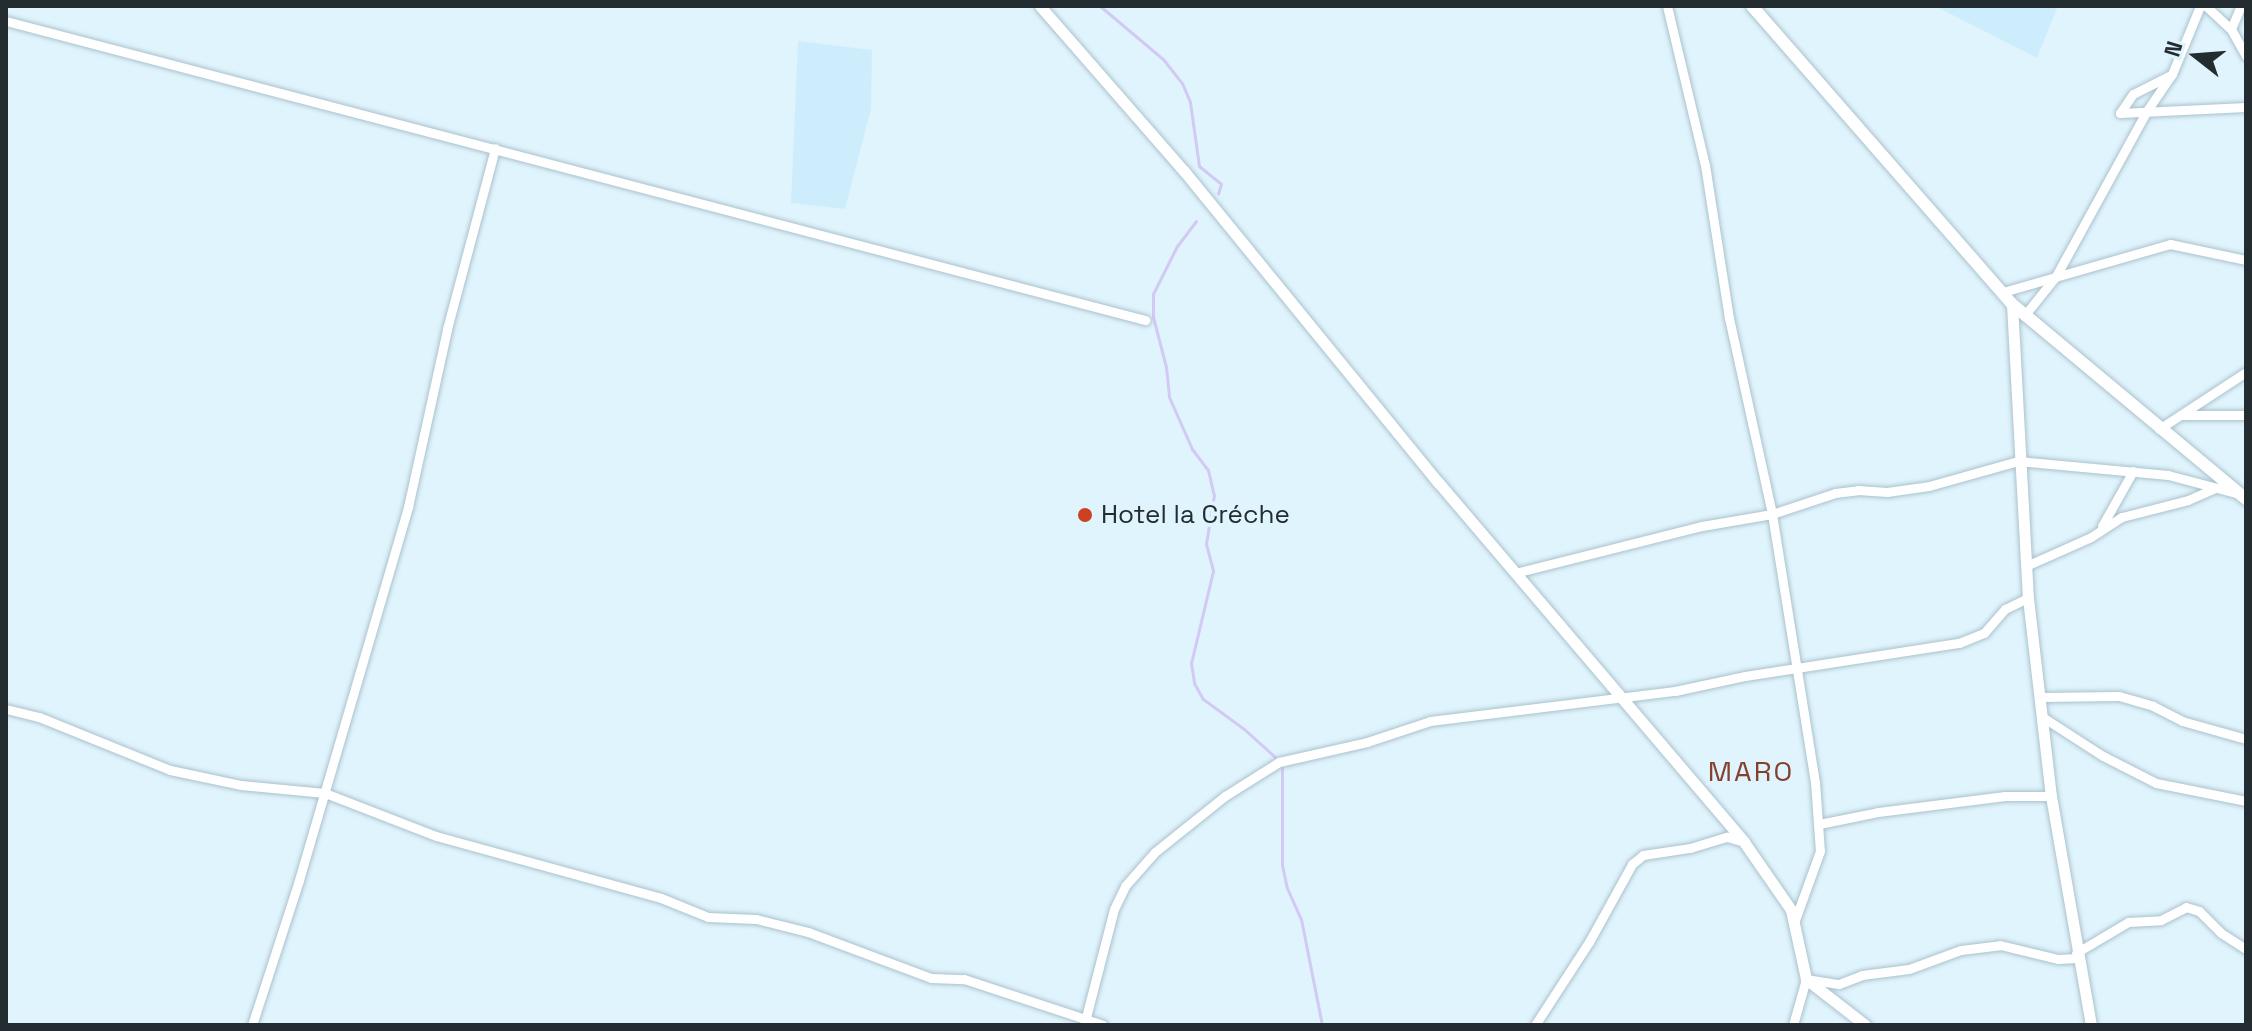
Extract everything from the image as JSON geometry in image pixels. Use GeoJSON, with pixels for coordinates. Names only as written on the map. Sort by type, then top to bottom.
{"type":"FeatureCollection","features":[{"type":"Feature","properties":{"kind":"main road"},"geometry":{"type":"LineString","coordinates":[[1752,6],[2012,304],[2241,496]]}},
{"type":"Feature","properties":{"kind":"street"},"geometry":{"type":"LineString","coordinates":[[1040,6],[1184,171],[1515,573],[1624,697],[1744,842],[1795,920],[1806,979],[1793,1025]]}},
{"type":"Feature","properties":{"kind":"street"},"geometry":{"type":"LineString","coordinates":[[1667,6],[1705,165],[1729,318],[1772,514],[1799,668],[1820,851],[1795,920]]}},
{"type":"Feature","properties":{"kind":"street"},"geometry":{"type":"LineString","coordinates":[[2024,316],[2056,276],[2146,112],[2172,74],[2200,6]]}},
{"type":"Feature","properties":{"kind":"street"},"geometry":{"type":"LineString","coordinates":[[2206,6],[2231,29],[2246,56]]}},
{"type":"Feature","properties":{"kind":"street"},"geometry":{"type":"LineString","coordinates":[[2231,29],[2241,6]]}},
{"type":"Feature","properties":{"kind":"street"},"geometry":{"type":"LineString","coordinates":[[6,21],[1145,320]]}},
{"type":"Feature","properties":{"kind":"street"},"geometry":{"type":"LineString","coordinates":[[2172,74],[2133,94],[2120,113],[2246,107]]}},
{"type":"Feature","properties":{"kind":"street"},"geometry":{"type":"LineString","coordinates":[[252,1025],[325,793],[408,507],[447,329],[495,148]]}},
{"type":"Feature","properties":{"kind":"street"},"geometry":{"type":"LineString","coordinates":[[2003,292],[2170,244],[2246,260]]}},
{"type":"Feature","properties":{"kind":"street"},"geometry":{"type":"LineString","coordinates":[[2012,304],[2018,461],[2028,598],[2051,796],[2076,955],[2091,1025]]}},
{"type":"Feature","properties":{"kind":"street"},"geometry":{"type":"LineString","coordinates":[[2159,429],[2246,372]]}},
{"type":"Feature","properties":{"kind":"street"},"geometry":{"type":"LineString","coordinates":[[2181,415],[2246,415]]}},
{"type":"Feature","properties":{"kind":"street"},"geometry":{"type":"LineString","coordinates":[[1515,573],[1702,526],[1772,514],[1835,493],[1858,490],[1887,492],[1929,486],[2018,461],[2168,475],[2241,496]]}},
{"type":"Feature","properties":{"kind":"street"},"geometry":{"type":"LineString","coordinates":[[2100,529],[2133,471]]}},
{"type":"Feature","properties":{"kind":"street"},"geometry":{"type":"LineString","coordinates":[[2026,566],[2091,537],[2122,517],[2188,500],[2215,488]]}},
{"type":"Feature","properties":{"kind":"street"},"geometry":{"type":"LineString","coordinates":[[1085,1023],[1114,909],[1125,886],[1155,852],[1257,774],[1279,762],[1367,742],[1430,721],[1675,691],[1959,643],[1984,633],[2005,609],[2028,598]]}},
{"type":"Feature","properties":{"kind":"street"},"geometry":{"type":"LineString","coordinates":[[2040,697],[2119,696],[2153,706],[2182,721],[2246,739]]}},
{"type":"Feature","properties":{"kind":"street"},"geometry":{"type":"LineString","coordinates":[[6,709],[39,717],[170,770],[241,785],[325,793],[436,836],[661,898],[708,917],[756,919],[808,932],[931,978],[964,979],[1085,1023],[1103,1025]]}},
{"type":"Feature","properties":{"kind":"street"},"geometry":{"type":"LineString","coordinates":[[2044,718],[2103,756],[2156,783],[2246,801]]}},
{"type":"Feature","properties":{"kind":"street"},"geometry":{"type":"LineString","coordinates":[[1819,824],[1878,812],[2005,796],[2051,796]]}},
{"type":"Feature","properties":{"kind":"street"},"geometry":{"type":"LineString","coordinates":[[1535,1025],[1589,942],[1632,864],[1643,855],[1690,848],[1727,837],[1744,842]]}},
{"type":"Feature","properties":{"kind":"street"},"geometry":{"type":"LineString","coordinates":[[1806,979],[1839,984],[1862,975],[1909,969],[1961,950],[2000,945],[2058,959],[2076,955],[2128,922],[2161,920],[2186,907],[2199,911],[2221,933],[2246,949]]}},
{"type":"Feature","properties":{"kind":"street"},"geometry":{"type":"LineString","coordinates":[[1806,979],[1865,1025]]}},
{"type":"Feature","properties":{"kind":"shaded area"},"geometry":{"type":"Polygon","coordinates":[[[1935,6],[2058,6],[2037,58],[1935,6]]]}},
{"type":"Feature","properties":{"kind":"shaded area"},"geometry":{"type":"Polygon","coordinates":[[[798,41],[872,50],[871,109],[845,209],[791,203],[798,41]]]}},
{"type":"Feature","properties":{"kind":"waterway"},"geometry":{"type":"LineString","coordinates":[[1100,6],[1163,59],[1182,83],[1190,102],[1199,166],[1221,184],[1218,194]]}},
{"type":"Feature","properties":{"kind":"waterway"},"geometry":{"type":"LineString","coordinates":[[1196,221],[1177,246],[1153,294],[1153,317],[1166,367],[1169,397],[1192,449],[1208,470],[1214,495],[1206,544],[1213,571],[1191,663],[1194,683],[1203,699],[1275,757]]}},
{"type":"Feature","properties":{"kind":"waterway"},"geometry":{"type":"LineString","coordinates":[[1282,768],[1282,865],[1287,888],[1301,919],[1322,1025]]}},
{"type":"Feature","properties":{"kind":"place","name":"Hotel la Créche"},"geometry":{"type":"Point","coordinates":[1085,515]}},
{"type":"Feature","properties":{"kind":"district","name":"MARO"},"geometry":{"type":"Point","coordinates":[1751,771]}}]}
